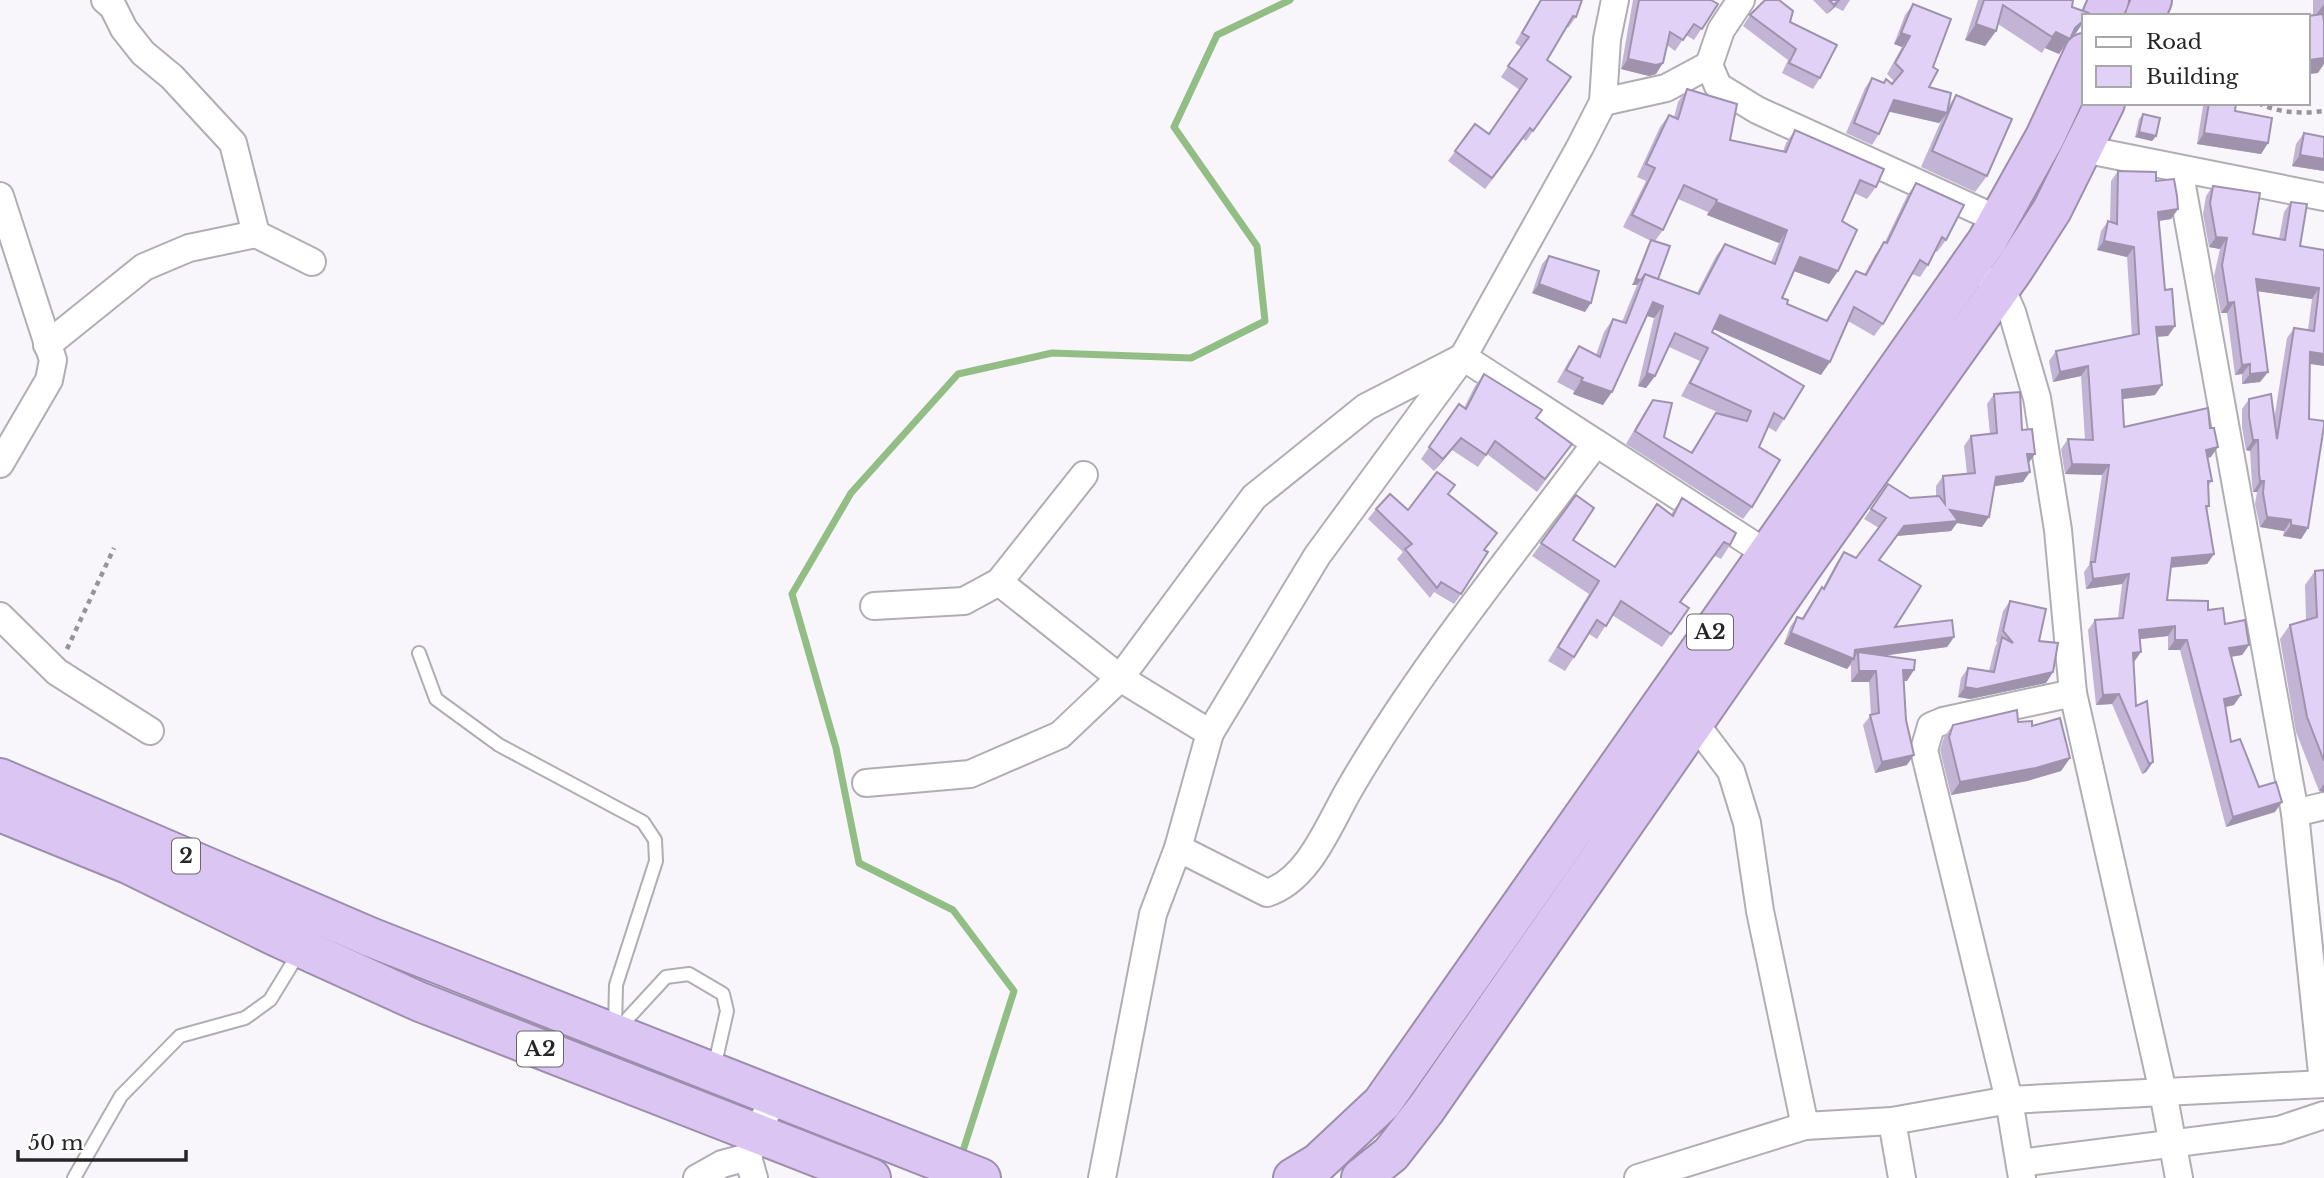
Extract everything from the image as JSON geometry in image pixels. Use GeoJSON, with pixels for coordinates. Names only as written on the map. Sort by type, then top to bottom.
{"type":"FeatureCollection","features":[{"type":"Feature","properties":{"kind":"highway","name":"A2"},"geometry":{"type":"LineString","coordinates":[[1293,1178],[1318,1163],[1382,1103],[1969,267],[1999,220],[2045,137],[2082,57]]}},
{"type":"Feature","properties":{"kind":"highway","name":"A2"},"geometry":{"type":"LineString","coordinates":[[1361,1178],[1391,1154],[1426,1109],[1694,722],[2001,287],[2052,210],[2104,105]]}},
{"type":"Feature","properties":{"kind":"highway"},"geometry":{"type":"LineString","coordinates":[[0,778],[132,849]]}},
{"type":"Feature","properties":{"kind":"highway"},"geometry":{"type":"LineString","coordinates":[[0,811],[132,849]]}},
{"type":"Feature","properties":{"kind":"highway","name":"2"},"geometry":{"type":"LineString","coordinates":[[132,849],[228,892]]}},
{"type":"Feature","properties":{"kind":"highway","name":"A2"},"geometry":{"type":"LineString","coordinates":[[228,892],[370,937],[981,1178]]}},
{"type":"Feature","properties":{"kind":"highway","name":"A2"},"geometry":{"type":"LineString","coordinates":[[228,892],[302,948],[753,1156],[869,1177]]}},
{"type":"Feature","properties":{"kind":"street"},"geometry":{"type":"LineString","coordinates":[[105,0],[113,6],[124,29],[143,54],[172,77],[233,143],[256,234]]}},
{"type":"Feature","properties":{"kind":"street"},"geometry":{"type":"LineString","coordinates":[[1102,1178],[1153,914],[1178,848],[1210,733],[1317,556],[1463,357],[1603,102],[1607,39],[1615,0]]}},
{"type":"Feature","properties":{"kind":"street"},"geometry":{"type":"LineString","coordinates":[[1741,0],[1721,30],[1709,65],[1718,86],[1756,110],[1999,220]]}},
{"type":"Feature","properties":{"kind":"street"},"geometry":{"type":"LineString","coordinates":[[1603,102],[1666,88],[1709,65]]}},
{"type":"Feature","properties":{"kind":"street"},"geometry":{"type":"LineString","coordinates":[[2083,149],[2324,197]]}},
{"type":"Feature","properties":{"kind":"street"},"geometry":{"type":"LineString","coordinates":[[1638,1178],[1677,1163],[1699,1170],[1805,1126],[1892,1121],[2009,1100],[2324,1084],[2295,813],[2179,169]]}},
{"type":"Feature","properties":{"kind":"street"},"geometry":{"type":"LineString","coordinates":[[0,195],[53,360],[49,380],[0,464]]}},
{"type":"Feature","properties":{"kind":"street"},"geometry":{"type":"LineString","coordinates":[[47,345],[144,267],[189,248],[256,234],[312,262]]}},
{"type":"Feature","properties":{"kind":"street"},"geometry":{"type":"LineString","coordinates":[[1969,267],[2001,287],[2012,312],[2037,398],[2058,530],[2073,693],[2163,1092],[2179,1178]]}},
{"type":"Feature","properties":{"kind":"street"},"geometry":{"type":"LineString","coordinates":[[1463,357],[1766,553]]}},
{"type":"Feature","properties":{"kind":"street"},"geometry":{"type":"LineString","coordinates":[[866,783],[970,774],[1060,736],[1120,678],[1254,497],[1366,407],[1463,357]]}},
{"type":"Feature","properties":{"kind":"street"},"geometry":{"type":"LineString","coordinates":[[1178,848],[1267,893],[1284,888],[1305,866],[1392,717],[1596,443]]}},
{"type":"Feature","properties":{"kind":"street"},"geometry":{"type":"LineString","coordinates":[[874,606],[964,601],[999,582],[1084,475]]}},
{"type":"Feature","properties":{"kind":"street"},"geometry":{"type":"LineString","coordinates":[[999,582],[1120,678],[1210,733]]}},
{"type":"Feature","properties":{"kind":"street"},"geometry":{"type":"LineString","coordinates":[[0,616],[57,672],[150,731]]}},
{"type":"Feature","properties":{"kind":"street"},"geometry":{"type":"LineString","coordinates":[[2073,693],[1943,721],[1931,726],[1924,750],[2009,1100],[2021,1171],[2279,1130],[2324,1115]]}},
{"type":"Feature","properties":{"kind":"street"},"geometry":{"type":"LineString","coordinates":[[1664,700],[1694,722],[1731,771],[1747,823],[1760,911],[1805,1126]]}},
{"type":"Feature","properties":{"kind":"street"},"geometry":{"type":"LineString","coordinates":[[2295,813],[2324,806]]}},
{"type":"Feature","properties":{"kind":"street"},"geometry":{"type":"LineString","coordinates":[[697,1178],[722,1164],[753,1156],[773,1097]]}},
{"type":"Feature","properties":{"kind":"street"},"geometry":{"type":"LineString","coordinates":[[1892,1121],[1902,1178]]}},
{"type":"Feature","properties":{"kind":"lane"},"geometry":{"type":"LineString","coordinates":[[419,653],[436,699],[499,745],[643,822],[655,840],[656,861],[616,985],[615,1032]]}},
{"type":"Feature","properties":{"kind":"lane"},"geometry":{"type":"LineString","coordinates":[[74,1178],[121,1096],[180,1037],[245,1018],[271,1000],[302,948]]}},
{"type":"Feature","properties":{"kind":"lane"},"geometry":{"type":"LineString","coordinates":[[615,1032],[666,977],[689,974],[723,994],[727,1011],[712,1073]]}},
{"type":"Feature","properties":{"kind":"path"},"geometry":{"type":"LineString","coordinates":[[2262,105],[2305,113],[2324,111]]}},
{"type":"Feature","properties":{"kind":"path"},"geometry":{"type":"LineString","coordinates":[[57,672],[114,548]]}},
{"type":"Feature","properties":{"kind":"building"},"geometry":{"type":"Polygon","coordinates":[[[1541,0],[1582,0],[1576,17],[1573,16],[1547,60],[1571,77],[1533,131],[1530,128],[1492,178],[1455,151],[1475,124],[1489,134],[1527,79],[1508,66],[1529,37],[1522,33],[1541,0]]]}},
{"type":"Feature","properties":{"kind":"building"},"geometry":{"type":"Polygon","coordinates":[[[1639,0],[1711,0],[1718,4],[1702,29],[1694,24],[1683,40],[1670,32],[1663,63],[1656,65],[1628,59],[1639,0]]]}},
{"type":"Feature","properties":{"kind":"building"},"geometry":{"type":"Polygon","coordinates":[[[1765,0],[1779,0],[1793,11],[1790,22],[1837,45],[1820,78],[1789,63],[1796,49],[1750,15],[1765,0]]]}},
{"type":"Feature","properties":{"kind":"building"},"geometry":{"type":"Polygon","coordinates":[[[1984,0],[2073,0],[2072,7],[2089,13],[2082,14],[2082,22],[2075,28],[2070,39],[2056,32],[2052,37],[2003,5],[1996,31],[1976,24],[1984,0]]]}},
{"type":"Feature","properties":{"kind":"building"},"geometry":{"type":"Polygon","coordinates":[[[1913,4],[1951,19],[1933,67],[1938,70],[1929,87],[1951,93],[1947,113],[1894,100],[1879,134],[1854,123],[1872,78],[1884,83],[1886,79],[1892,84],[1903,71],[1895,63],[1910,36],[1901,33],[1913,4]]]}},
{"type":"Feature","properties":{"kind":"building"},"geometry":{"type":"Polygon","coordinates":[[[2323,14],[2324,58],[2310,60],[2310,16],[2323,14]]]}},
{"type":"Feature","properties":{"kind":"building"},"geometry":{"type":"Polygon","coordinates":[[[1687,89],[1737,104],[1730,140],[1786,152],[1795,130],[1884,169],[1876,187],[1860,180],[1842,221],[1857,230],[1838,271],[1800,257],[1782,298],[1788,300],[1787,304],[1827,321],[1856,271],[1866,275],[1884,242],[1887,243],[1916,183],[1964,205],[1946,240],[1942,237],[1928,265],[1920,260],[1883,324],[1854,307],[1830,362],[1720,315],[1712,332],[1804,386],[1784,419],[1774,413],[1759,447],[1780,460],[1752,507],[1635,431],[1653,400],[1672,403],[1664,437],[1692,453],[1716,413],[1747,421],[1751,411],[1690,383],[1708,348],[1675,333],[1655,376],[1647,373],[1663,306],[1653,302],[1612,392],[1581,381],[1583,378],[1566,370],[1579,346],[1600,357],[1613,319],[1626,323],[1645,274],[1699,294],[1725,244],[1775,264],[1787,230],[1716,202],[1717,200],[1684,185],[1663,230],[1632,215],[1655,168],[1646,164],[1669,115],[1678,119],[1687,89]]]}},
{"type":"Feature","properties":{"kind":"building"},"geometry":{"type":"Polygon","coordinates":[[[1956,95],[2012,119],[1987,176],[1932,151],[1956,95]]]}},
{"type":"Feature","properties":{"kind":"building"},"geometry":{"type":"Polygon","coordinates":[[[2209,105],[2236,105],[2235,111],[2272,118],[2268,143],[2204,133],[2209,105]]]}},
{"type":"Feature","properties":{"kind":"building"},"geometry":{"type":"Polygon","coordinates":[[[2143,114],[2160,118],[2156,136],[2139,132],[2143,114]]]}},
{"type":"Feature","properties":{"kind":"building"},"geometry":{"type":"Polygon","coordinates":[[[2304,133],[2324,137],[2324,159],[2300,155],[2304,133]]]}},
{"type":"Feature","properties":{"kind":"building"},"geometry":{"type":"Polygon","coordinates":[[[2118,171],[2156,172],[2156,181],[2174,179],[2178,209],[2158,212],[2165,290],[2172,289],[2175,326],[2156,327],[2162,385],[2122,390],[2124,427],[2208,408],[2210,428],[2214,428],[2218,447],[2206,450],[2212,481],[2208,481],[2209,506],[2206,506],[2214,554],[2172,558],[2167,600],[2208,601],[2208,610],[2223,608],[2225,624],[2245,620],[2249,645],[2229,648],[2241,695],[2224,699],[2231,742],[2240,739],[2259,787],[2276,782],[2282,802],[2233,817],[2187,640],[2175,640],[2175,626],[2139,630],[2141,652],[2133,653],[2136,706],[2147,701],[2153,762],[2149,764],[2119,694],[2103,695],[2095,620],[2123,618],[2129,574],[2093,579],[2091,562],[2095,562],[2109,465],[2072,464],[2068,439],[2093,440],[2088,366],[2060,372],[2056,351],[2139,334],[2134,247],[2104,241],[2108,221],[2117,224],[2118,171]]]}},
{"type":"Feature","properties":{"kind":"building"},"geometry":{"type":"Polygon","coordinates":[[[2213,186],[2260,193],[2253,234],[2285,240],[2291,202],[2307,204],[2300,246],[2324,250],[2324,354],[2310,352],[2309,419],[2324,421],[2324,426],[2308,528],[2291,525],[2291,520],[2267,517],[2264,481],[2260,481],[2259,473],[2258,440],[2253,440],[2249,417],[2249,399],[2271,394],[2277,439],[2294,328],[2314,331],[2319,288],[2256,279],[2268,372],[2250,374],[2250,364],[2242,365],[2234,302],[2228,303],[2222,265],[2227,238],[2216,237],[2210,203],[2213,186]]]}},
{"type":"Feature","properties":{"kind":"building"},"geometry":{"type":"Polygon","coordinates":[[[1651,240],[1670,246],[1658,279],[1645,274],[1641,280],[1636,279],[1651,240]]]}},
{"type":"Feature","properties":{"kind":"building"},"geometry":{"type":"Polygon","coordinates":[[[1549,256],[1599,271],[1591,303],[1539,284],[1549,256]]]}},
{"type":"Feature","properties":{"kind":"building"},"geometry":{"type":"Polygon","coordinates":[[[1484,374],[1542,410],[1536,418],[1572,444],[1545,479],[1495,441],[1486,455],[1461,438],[1443,459],[1429,447],[1459,404],[1466,409],[1484,374]]]}},
{"type":"Feature","properties":{"kind":"building"},"geometry":{"type":"Polygon","coordinates":[[[2020,392],[2022,430],[2032,429],[2035,454],[2027,454],[2030,472],[1996,477],[1989,517],[1950,510],[1958,521],[1904,526],[1879,560],[1921,586],[1895,627],[1952,620],[1954,637],[1855,650],[1854,659],[1791,633],[1797,617],[1803,619],[1822,587],[1824,589],[1844,552],[1856,558],[1886,518],[1871,509],[1888,484],[1910,498],[1939,496],[1945,504],[1943,476],[1975,473],[1971,436],[1997,433],[1994,394],[2020,392]]]}},
{"type":"Feature","properties":{"kind":"building"},"geometry":{"type":"Polygon","coordinates":[[[1437,472],[1455,485],[1448,494],[1497,533],[1484,550],[1488,552],[1461,594],[1441,582],[1437,588],[1405,549],[1412,544],[1376,509],[1390,494],[1408,510],[1437,472]]]}},
{"type":"Feature","properties":{"kind":"building"},"geometry":{"type":"Polygon","coordinates":[[[1576,495],[1594,508],[1573,540],[1615,567],[1657,504],[1673,516],[1682,498],[1736,533],[1730,545],[1724,542],[1680,602],[1689,608],[1671,634],[1621,601],[1606,626],[1597,620],[1574,657],[1558,647],[1599,581],[1541,543],[1576,495]]]}},
{"type":"Feature","properties":{"kind":"building"},"geometry":{"type":"Polygon","coordinates":[[[2324,570],[2324,761],[2307,717],[2290,625],[2317,617],[2315,571],[2324,570]]]}},
{"type":"Feature","properties":{"kind":"building"},"geometry":{"type":"Polygon","coordinates":[[[2010,601],[2046,609],[2039,641],[2058,643],[2053,672],[1977,689],[1965,687],[1968,668],[1994,672],[2002,637],[2013,643],[2003,631],[2010,601]]]}},
{"type":"Feature","properties":{"kind":"building"},"geometry":{"type":"Polygon","coordinates":[[[1858,652],[1915,660],[1914,670],[1903,670],[1906,720],[1914,755],[1882,762],[1870,715],[1879,713],[1876,671],[1859,671],[1858,652]]]}},
{"type":"Feature","properties":{"kind":"building"},"geometry":{"type":"Polygon","coordinates":[[[2017,710],[2018,722],[2032,721],[2032,726],[2060,718],[2070,758],[2036,768],[1960,782],[1949,737],[1953,725],[2017,710]]]}},
{"type":"Feature","properties":{"kind":"waterway"},"geometry":{"type":"LineString","coordinates":[[961,1157],[1014,991],[953,910],[859,863],[836,748],[792,594],[851,493],[958,374],[1052,353],[1191,358],[1265,321],[1257,246],[1174,127],[1217,35],[1290,0]]}}]}
